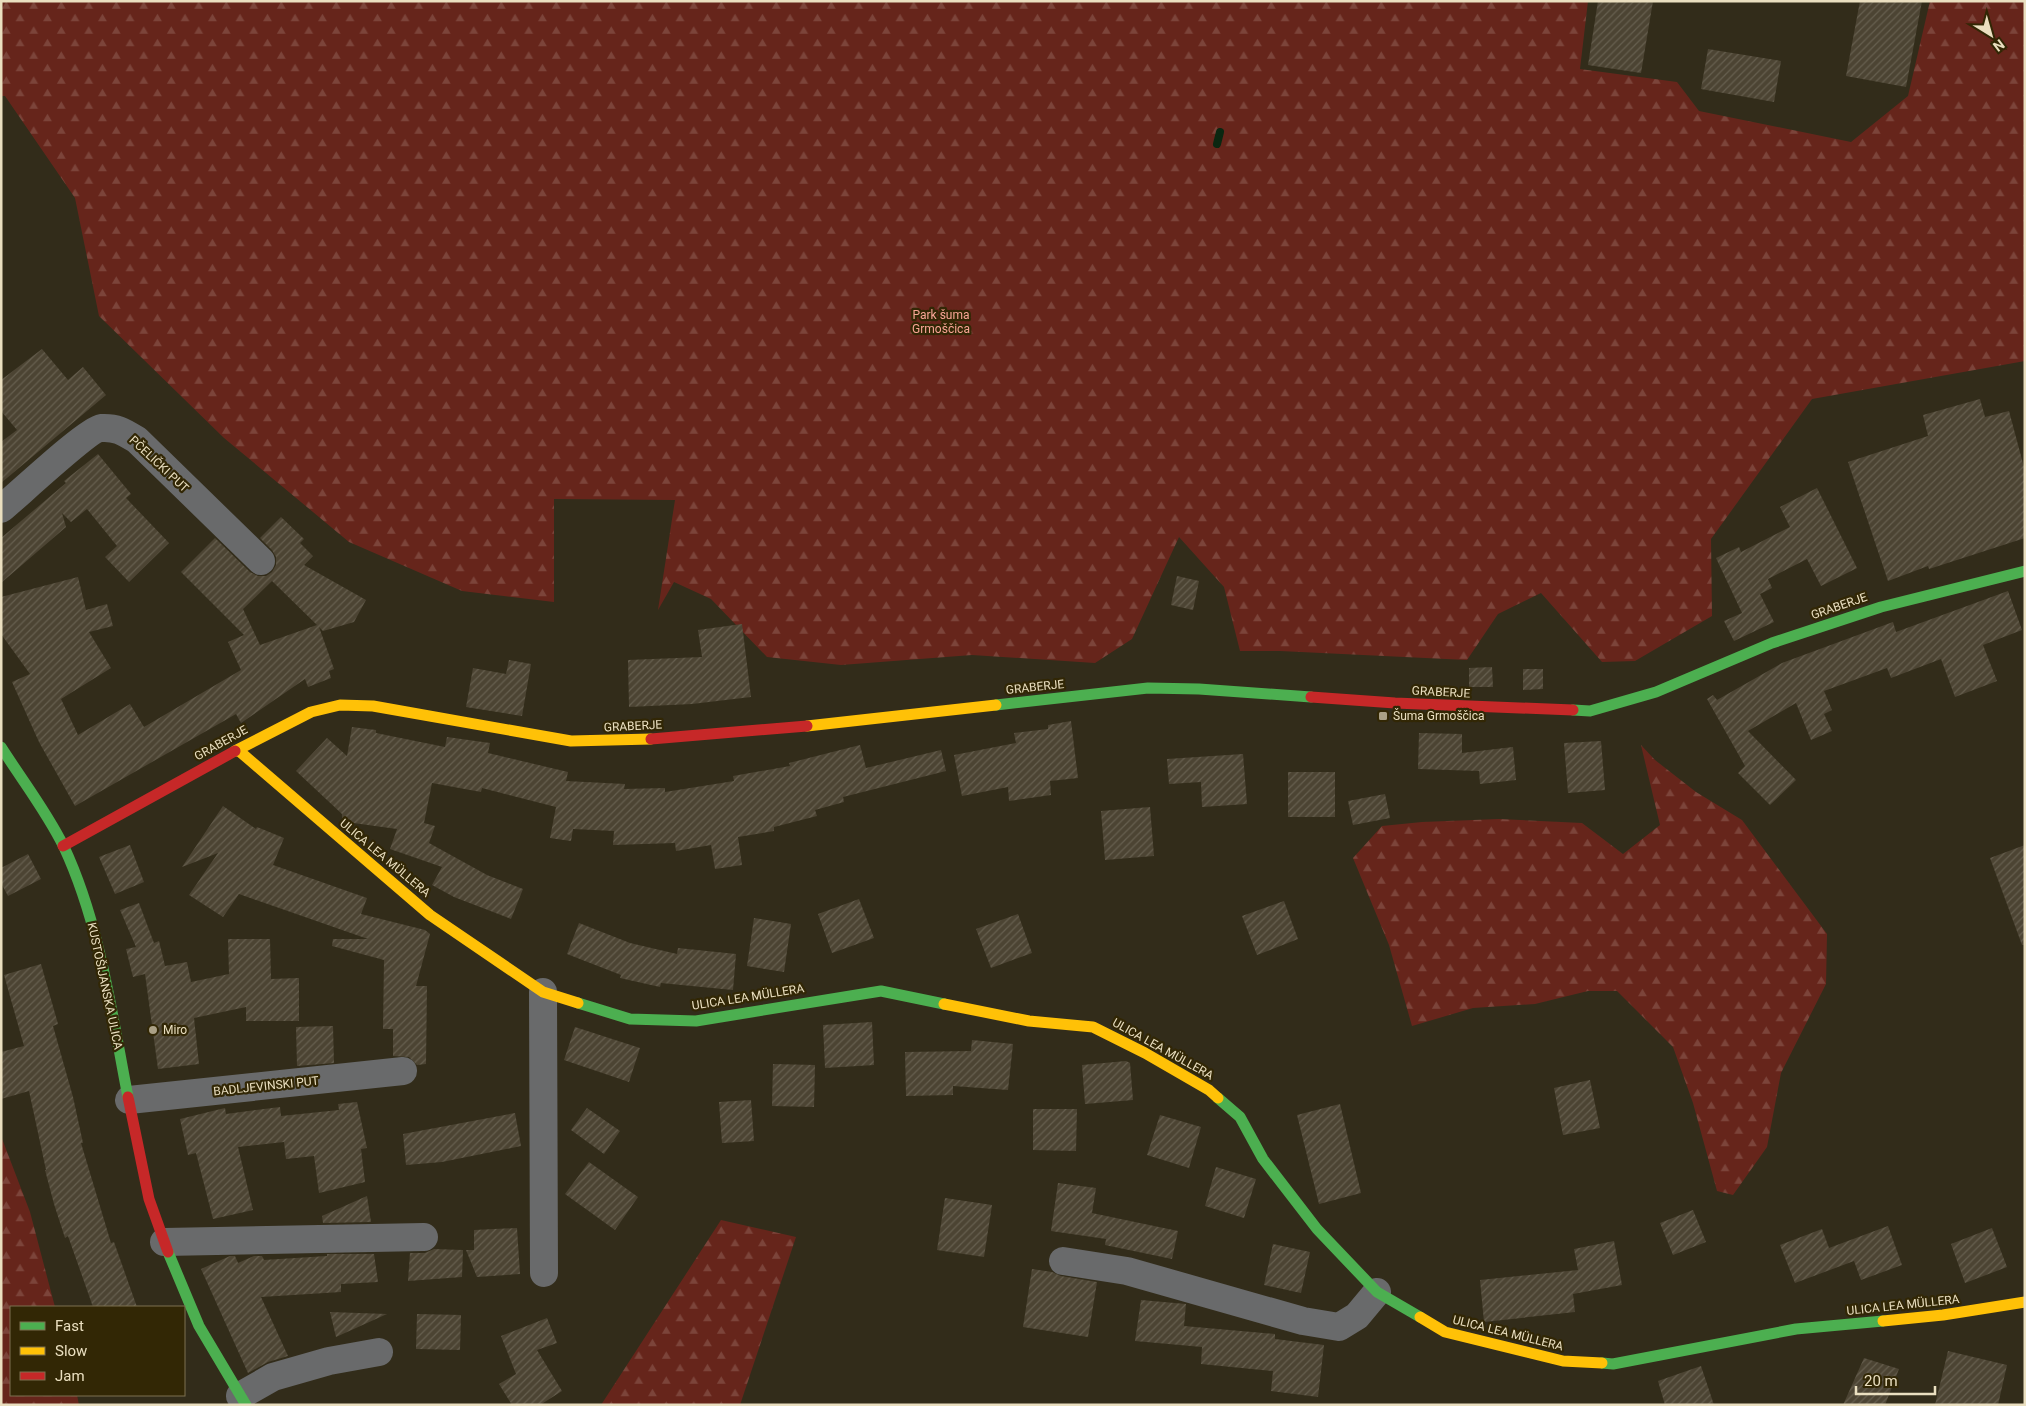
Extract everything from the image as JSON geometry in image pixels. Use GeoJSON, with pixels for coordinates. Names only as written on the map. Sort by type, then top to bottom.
{"type":"FeatureCollection","features":[{"type":"Feature","properties":{"kind":"street","name":"PČELIČKI PUT"},"geometry":{"type":"LineString","coordinates":[[1,509],[72,448],[99,428],[120,429],[137,440],[261,561]]}},
{"type":"Feature","properties":{"kind":"street","name":"GRABERJE"},"geometry":{"type":"LineString","coordinates":[[63,846],[311,712],[340,706],[372,706],[570,741],[620,741],[776,730],[1148,688],[1199,689],[1395,703],[1590,711],[1656,692],[1772,644],[1881,606],[2025,571]]}},
{"type":"Feature","properties":{"kind":"street","name":"KUSTOŠIJANSKA ULICA"},"geometry":{"type":"LineString","coordinates":[[1,747],[45,814],[63,846],[90,918],[108,996],[149,1199],[164,1242],[199,1326],[243,1400],[273,1377],[329,1361],[379,1352]]}},
{"type":"Feature","properties":{"kind":"street","name":"ULICA LEA MÜLLERA"},"geometry":{"type":"LineString","coordinates":[[238,750],[430,915],[543,992],[630,1020],[696,1021],[881,991],[1029,1021],[1093,1027],[1145,1053],[1209,1090],[1240,1117],[1263,1159],[1311,1221],[1378,1292],[1445,1332],[1563,1361],[1613,1364],[1796,1329],[1943,1316],[2025,1302]]}},
{"type":"Feature","properties":{"kind":"street"},"geometry":{"type":"LineString","coordinates":[[543,992],[544,1273]]}},
{"type":"Feature","properties":{"kind":"street","name":"BADLJEVINSKI PUT"},"geometry":{"type":"LineString","coordinates":[[129,1100],[403,1071]]}},
{"type":"Feature","properties":{"kind":"street"},"geometry":{"type":"LineString","coordinates":[[164,1242],[424,1237]]}},
{"type":"Feature","properties":{"kind":"street"},"geometry":{"type":"LineString","coordinates":[[1063,1261],[1126,1271],[1303,1321],[1338,1327],[1357,1316],[1378,1292]]}},
{"type":"Feature","properties":{"kind":"green space","name":"Park šuma Grmoščica"},"geometry":{"type":"Polygon","coordinates":[[[1,1],[1588,1],[1580,69],[1677,82],[1699,111],[1851,142],[1908,96],[1930,1],[2025,1],[2025,361],[1812,399],[1711,539],[1712,616],[1635,661],[1602,662],[1541,593],[1498,614],[1467,660],[1280,651],[1240,651],[1224,587],[1179,537],[1132,639],[1095,663],[972,655],[841,665],[767,657],[711,599],[674,582],[658,610],[675,500],[554,499],[554,602],[462,591],[349,542],[224,438],[99,316],[75,198],[5,96],[1,96],[1,1]]]}},
{"type":"Feature","properties":{"kind":"green space"},"geometry":{"type":"Polygon","coordinates":[[[1641,745],[1655,760],[1696,792],[1742,820],[1827,934],[1826,984],[1781,1073],[1767,1147],[1733,1195],[1717,1191],[1693,1103],[1673,1047],[1617,991],[1588,991],[1535,1004],[1473,1008],[1412,1026],[1389,945],[1353,858],[1382,826],[1422,822],[1499,819],[1582,823],[1623,854],[1660,825],[1641,745]]]}},
{"type":"Feature","properties":{"kind":"green space"},"geometry":{"type":"Polygon","coordinates":[[[1,1136],[30,1212],[55,1306],[10,1306],[10,1396],[77,1396],[79,1405],[1,1405],[1,1136]]]}},
{"type":"Feature","properties":{"kind":"green space"},"geometry":{"type":"Polygon","coordinates":[[[721,1220],[796,1237],[740,1405],[601,1405],[721,1220]]]}},
{"type":"Feature","properties":{"kind":"building"},"geometry":{"type":"Polygon","coordinates":[[[1598,1],[1653,1],[1641,73],[1588,65],[1598,1]]]}},
{"type":"Feature","properties":{"kind":"building"},"geometry":{"type":"Polygon","coordinates":[[[1860,1],[1922,1],[1906,87],[1846,76],[1860,1]]]}},
{"type":"Feature","properties":{"kind":"building"},"geometry":{"type":"Polygon","coordinates":[[[1708,49],[1781,61],[1774,102],[1701,89],[1708,49]]]}},
{"type":"Feature","properties":{"kind":"building"},"geometry":{"type":"Polygon","coordinates":[[[42,349],[68,380],[83,367],[106,395],[1,483],[1,442],[17,430],[1,411],[1,380],[42,349]]]}},
{"type":"Feature","properties":{"kind":"building"},"geometry":{"type":"Polygon","coordinates":[[[1980,399],[1985,417],[2009,411],[2025,471],[2025,538],[1929,569],[1928,566],[1888,581],[1848,462],[1928,436],[1923,415],[1980,399]]]}},
{"type":"Feature","properties":{"kind":"building"},"geometry":{"type":"Polygon","coordinates":[[[98,454],[131,494],[126,498],[169,543],[129,582],[105,557],[117,546],[87,509],[71,522],[62,513],[66,527],[1,583],[1,538],[66,483],[64,481],[98,454]]]}},
{"type":"Feature","properties":{"kind":"building"},"geometry":{"type":"Polygon","coordinates":[[[1817,488],[1857,568],[1821,586],[1807,559],[1768,579],[1772,588],[1760,594],[1774,622],[1734,641],[1724,621],[1742,613],[1716,558],[1739,547],[1741,552],[1790,527],[1780,507],[1817,488]]]}},
{"type":"Feature","properties":{"kind":"building"},"geometry":{"type":"Polygon","coordinates":[[[281,517],[304,539],[300,543],[313,556],[304,565],[366,600],[354,622],[323,631],[319,627],[334,669],[329,671],[331,678],[308,687],[305,679],[241,723],[236,714],[75,806],[39,742],[12,682],[30,674],[1,634],[1,597],[78,577],[86,610],[107,604],[113,626],[89,632],[111,668],[61,699],[78,735],[130,704],[144,727],[241,670],[228,642],[244,635],[181,572],[215,538],[250,572],[258,576],[266,576],[272,572],[276,565],[276,557],[260,538],[281,517]],[[272,581],[243,609],[260,645],[317,625],[272,581]]]}},
{"type":"Feature","properties":{"kind":"building"},"geometry":{"type":"Polygon","coordinates":[[[1177,576],[1199,581],[1193,610],[1171,605],[1177,576]]]}},
{"type":"Feature","properties":{"kind":"building"},"geometry":{"type":"Polygon","coordinates":[[[2008,591],[2022,630],[1983,645],[1997,681],[1955,697],[1941,659],[1891,678],[1887,668],[1824,691],[1832,710],[1824,714],[1832,731],[1811,740],[1796,703],[1748,731],[1796,780],[1770,805],[1738,773],[1745,766],[1707,699],[1713,695],[1717,700],[1782,663],[1893,622],[1896,632],[2008,591]]]}},
{"type":"Feature","properties":{"kind":"building"},"geometry":{"type":"Polygon","coordinates":[[[742,624],[751,697],[692,704],[629,707],[628,660],[702,657],[698,630],[742,624]]]}},
{"type":"Feature","properties":{"kind":"building"},"geometry":{"type":"Polygon","coordinates":[[[509,660],[531,664],[522,716],[466,707],[473,668],[506,674],[509,660]]]}},
{"type":"Feature","properties":{"kind":"building"},"geometry":{"type":"Polygon","coordinates":[[[1492,667],[1493,687],[1469,687],[1469,668],[1492,667]]]}},
{"type":"Feature","properties":{"kind":"building"},"geometry":{"type":"Polygon","coordinates":[[[1523,669],[1543,669],[1543,689],[1523,690],[1523,669]]]}},
{"type":"Feature","properties":{"kind":"building"},"geometry":{"type":"Polygon","coordinates":[[[1071,721],[1078,778],[1050,781],[1051,795],[1009,801],[1008,787],[962,796],[954,755],[1016,743],[1014,733],[1048,729],[1048,725],[1071,721]]]}},
{"type":"Feature","properties":{"kind":"building"},"geometry":{"type":"Polygon","coordinates":[[[352,727],[376,730],[376,733],[445,747],[447,737],[490,743],[488,753],[568,772],[566,781],[625,784],[624,789],[665,788],[665,792],[734,781],[733,776],[790,766],[789,763],[860,745],[866,768],[941,750],[946,771],[843,797],[844,802],[815,810],[817,816],[774,827],[774,831],[738,837],[742,865],[715,869],[711,845],[676,851],[675,843],[613,845],[614,831],[573,829],[571,841],[550,838],[556,807],[482,788],[481,792],[432,783],[424,823],[435,826],[429,843],[487,875],[523,889],[511,919],[454,897],[432,885],[442,867],[390,849],[397,829],[346,822],[342,818],[342,814],[296,771],[327,738],[347,756],[352,727]]]}},
{"type":"Feature","properties":{"kind":"building"},"geometry":{"type":"Polygon","coordinates":[[[1419,733],[1462,734],[1462,753],[1513,747],[1516,780],[1480,784],[1479,771],[1418,769],[1419,733]]]}},
{"type":"Feature","properties":{"kind":"building"},"geometry":{"type":"Polygon","coordinates":[[[1601,741],[1605,790],[1568,793],[1564,743],[1601,741]]]}},
{"type":"Feature","properties":{"kind":"building"},"geometry":{"type":"Polygon","coordinates":[[[1243,754],[1247,804],[1202,807],[1201,782],[1169,784],[1167,759],[1243,754]]]}},
{"type":"Feature","properties":{"kind":"building"},"geometry":{"type":"Polygon","coordinates":[[[1288,772],[1335,772],[1335,817],[1288,817],[1288,772]]]}},
{"type":"Feature","properties":{"kind":"building"},"geometry":{"type":"Polygon","coordinates":[[[1385,794],[1390,818],[1353,825],[1348,801],[1385,794]]]}},
{"type":"Feature","properties":{"kind":"building"},"geometry":{"type":"Polygon","coordinates":[[[223,806],[256,829],[257,827],[284,838],[273,865],[367,898],[361,914],[425,930],[430,934],[416,986],[427,986],[426,1064],[417,1065],[409,1057],[393,1056],[393,1029],[383,1029],[384,960],[332,946],[333,939],[368,939],[239,894],[223,917],[189,895],[218,853],[182,867],[223,806]]]}},
{"type":"Feature","properties":{"kind":"building"},"geometry":{"type":"Polygon","coordinates":[[[1150,807],[1154,856],[1105,860],[1101,811],[1150,807]]]}},
{"type":"Feature","properties":{"kind":"building"},"geometry":{"type":"Polygon","coordinates":[[[130,845],[144,882],[115,894],[99,857],[130,845]]]}},
{"type":"Feature","properties":{"kind":"building"},"geometry":{"type":"Polygon","coordinates":[[[2025,845],[2025,945],[2022,945],[1990,858],[2025,845]]]}},
{"type":"Feature","properties":{"kind":"building"},"geometry":{"type":"Polygon","coordinates":[[[28,854],[41,879],[8,896],[1,883],[1,868],[28,854]]]}},
{"type":"Feature","properties":{"kind":"building"},"geometry":{"type":"Polygon","coordinates":[[[859,899],[874,938],[832,953],[818,914],[859,899]]]}},
{"type":"Feature","properties":{"kind":"building"},"geometry":{"type":"Polygon","coordinates":[[[1284,901],[1298,939],[1257,955],[1242,916],[1284,901]]]}},
{"type":"Feature","properties":{"kind":"building"},"geometry":{"type":"Polygon","coordinates":[[[139,903],[154,943],[159,941],[165,966],[187,962],[191,982],[229,974],[228,939],[270,939],[271,979],[299,978],[299,1021],[246,1021],[246,1007],[194,1018],[199,1064],[158,1069],[145,974],[133,977],[126,949],[136,947],[120,910],[139,903]]]}},
{"type":"Feature","properties":{"kind":"building"},"geometry":{"type":"Polygon","coordinates":[[[1018,914],[1032,953],[991,968],[976,929],[1018,914]]]}},
{"type":"Feature","properties":{"kind":"building"},"geometry":{"type":"Polygon","coordinates":[[[754,918],[791,924],[784,972],[747,966],[754,918]]]}},
{"type":"Feature","properties":{"kind":"building"},"geometry":{"type":"Polygon","coordinates":[[[579,923],[630,943],[677,954],[678,948],[736,954],[733,990],[661,983],[660,987],[620,978],[621,975],[567,954],[579,923]]]}},
{"type":"Feature","properties":{"kind":"building"},"geometry":{"type":"Polygon","coordinates":[[[41,964],[58,1024],[53,1026],[73,1097],[83,1143],[81,1143],[111,1243],[114,1242],[137,1306],[93,1306],[68,1236],[65,1238],[54,1204],[29,1091],[1,1099],[1,1052],[24,1046],[4,975],[41,964]]]}},
{"type":"Feature","properties":{"kind":"building"},"geometry":{"type":"Polygon","coordinates":[[[872,1022],[874,1065],[825,1068],[823,1025],[872,1022]]]}},
{"type":"Feature","properties":{"kind":"building"},"geometry":{"type":"Polygon","coordinates":[[[333,1026],[334,1063],[297,1066],[296,1027],[333,1026]]]}},
{"type":"Feature","properties":{"kind":"building"},"geometry":{"type":"Polygon","coordinates":[[[575,1027],[640,1048],[629,1082],[564,1060],[575,1027]]]}},
{"type":"Feature","properties":{"kind":"building"},"geometry":{"type":"Polygon","coordinates":[[[972,1040],[1013,1044],[1008,1090],[953,1086],[953,1095],[906,1096],[905,1052],[971,1051],[972,1040]]]}},
{"type":"Feature","properties":{"kind":"building"},"geometry":{"type":"Polygon","coordinates":[[[1126,1061],[1130,1063],[1133,1100],[1085,1104],[1082,1065],[1126,1061]]]}},
{"type":"Feature","properties":{"kind":"building"},"geometry":{"type":"Polygon","coordinates":[[[773,1064],[815,1065],[814,1107],[772,1106],[773,1064]]]}},
{"type":"Feature","properties":{"kind":"building"},"geometry":{"type":"Polygon","coordinates":[[[1590,1080],[1600,1128],[1563,1135],[1554,1088],[1590,1080]]]}},
{"type":"Feature","properties":{"kind":"building"},"geometry":{"type":"Polygon","coordinates":[[[751,1100],[754,1141],[722,1143],[719,1102],[751,1100]]]}},
{"type":"Feature","properties":{"kind":"building"},"geometry":{"type":"Polygon","coordinates":[[[357,1102],[367,1148],[361,1149],[365,1182],[319,1193],[314,1156],[286,1159],[284,1142],[238,1147],[253,1210],[213,1219],[196,1153],[188,1155],[180,1119],[225,1108],[226,1114],[280,1107],[281,1116],[339,1110],[338,1104],[357,1102]]]}},
{"type":"Feature","properties":{"kind":"building"},"geometry":{"type":"Polygon","coordinates":[[[1340,1104],[1361,1193],[1319,1204],[1297,1115],[1340,1104]]]}},
{"type":"Feature","properties":{"kind":"building"},"geometry":{"type":"Polygon","coordinates":[[[587,1108],[620,1131],[604,1154],[571,1130],[587,1108]]]}},
{"type":"Feature","properties":{"kind":"building"},"geometry":{"type":"Polygon","coordinates":[[[1033,1109],[1077,1109],[1076,1151],[1033,1150],[1033,1109]]]}},
{"type":"Feature","properties":{"kind":"building"},"geometry":{"type":"Polygon","coordinates":[[[515,1113],[521,1146],[442,1162],[406,1165],[403,1134],[515,1113]]]}},
{"type":"Feature","properties":{"kind":"building"},"geometry":{"type":"Polygon","coordinates":[[[1160,1115],[1201,1127],[1189,1168],[1147,1155],[1160,1115]]]}},
{"type":"Feature","properties":{"kind":"building"},"geometry":{"type":"Polygon","coordinates":[[[589,1162],[638,1197],[615,1230],[565,1194],[589,1162]]]}},
{"type":"Feature","properties":{"kind":"building"},"geometry":{"type":"Polygon","coordinates":[[[1216,1167],[1256,1179],[1244,1218],[1205,1206],[1216,1167]]]}},
{"type":"Feature","properties":{"kind":"building"},"geometry":{"type":"Polygon","coordinates":[[[1058,1183],[1096,1188],[1092,1213],[1178,1231],[1172,1259],[1105,1245],[1106,1239],[1051,1231],[1058,1183]]]}},
{"type":"Feature","properties":{"kind":"building"},"geometry":{"type":"Polygon","coordinates":[[[367,1196],[371,1222],[323,1223],[322,1216],[367,1196]]]}},
{"type":"Feature","properties":{"kind":"building"},"geometry":{"type":"Polygon","coordinates":[[[945,1198],[992,1205],[984,1257],[937,1250],[945,1198]]]}},
{"type":"Feature","properties":{"kind":"building"},"geometry":{"type":"Polygon","coordinates":[[[1693,1210],[1706,1242],[1673,1255],[1660,1223],[1693,1210]]]}},
{"type":"Feature","properties":{"kind":"building"},"geometry":{"type":"Polygon","coordinates":[[[1888,1226],[1902,1265],[1861,1280],[1854,1261],[1795,1283],[1780,1245],[1822,1229],[1829,1248],[1888,1226]]]}},
{"type":"Feature","properties":{"kind":"building"},"geometry":{"type":"Polygon","coordinates":[[[517,1228],[520,1274],[477,1277],[466,1250],[474,1250],[474,1230],[517,1228]]]}},
{"type":"Feature","properties":{"kind":"building"},"geometry":{"type":"Polygon","coordinates":[[[1992,1228],[2007,1267],[1965,1283],[1951,1244],[1992,1228]]]}},
{"type":"Feature","properties":{"kind":"building"},"geometry":{"type":"Polygon","coordinates":[[[1614,1241],[1622,1285],[1573,1294],[1575,1312],[1484,1322],[1480,1280],[1578,1270],[1574,1249],[1614,1241]]]}},
{"type":"Feature","properties":{"kind":"building"},"geometry":{"type":"Polygon","coordinates":[[[1273,1244],[1310,1252],[1301,1293],[1264,1285],[1273,1244]]]}},
{"type":"Feature","properties":{"kind":"building"},"geometry":{"type":"Polygon","coordinates":[[[434,1249],[463,1250],[462,1277],[408,1281],[410,1253],[425,1253],[434,1249]]]}},
{"type":"Feature","properties":{"kind":"building"},"geometry":{"type":"Polygon","coordinates":[[[327,1254],[374,1254],[378,1282],[341,1284],[341,1292],[261,1297],[288,1356],[268,1362],[248,1373],[201,1269],[230,1256],[235,1256],[238,1263],[254,1256],[262,1256],[264,1260],[327,1256],[327,1254]]]}},
{"type":"Feature","properties":{"kind":"building"},"geometry":{"type":"Polygon","coordinates":[[[1032,1269],[1097,1282],[1088,1337],[1023,1327],[1032,1269]]]}},
{"type":"Feature","properties":{"kind":"building"},"geometry":{"type":"Polygon","coordinates":[[[1141,1300],[1186,1304],[1184,1326],[1275,1334],[1275,1339],[1324,1345],[1318,1397],[1271,1391],[1273,1371],[1201,1364],[1202,1347],[1135,1341],[1141,1300]]]}},
{"type":"Feature","properties":{"kind":"building"},"geometry":{"type":"Polygon","coordinates":[[[330,1312],[387,1314],[336,1337],[330,1312]]]}},
{"type":"Feature","properties":{"kind":"building"},"geometry":{"type":"Polygon","coordinates":[[[417,1314],[461,1315],[460,1350],[416,1349],[417,1314]]]}},
{"type":"Feature","properties":{"kind":"building"},"geometry":{"type":"Polygon","coordinates":[[[547,1318],[557,1343],[537,1350],[562,1391],[540,1405],[512,1405],[499,1384],[516,1374],[501,1336],[547,1318]]]}},
{"type":"Feature","properties":{"kind":"building"},"geometry":{"type":"Polygon","coordinates":[[[1948,1351],[2007,1365],[1998,1405],[1935,1405],[1948,1351]]]}},
{"type":"Feature","properties":{"kind":"building"},"geometry":{"type":"Polygon","coordinates":[[[1864,1358],[1899,1369],[1885,1405],[1843,1405],[1864,1358]]]}},
{"type":"Feature","properties":{"kind":"building"},"geometry":{"type":"Polygon","coordinates":[[[1701,1366],[1714,1405],[1665,1405],[1658,1381],[1701,1366]]]}},
{"type":"Feature","properties":{"kind":"waterway"},"geometry":{"type":"LineString","coordinates":[[1217,144],[1220,132]]}},
{"type":"Feature","properties":{"kind":"traffic: fast"},"geometry":{"type":"LineString","coordinates":[[1573,710],[1590,711],[1656,692],[1772,643],[1881,607],[2025,571]]}},
{"type":"Feature","properties":{"kind":"traffic: fast"},"geometry":{"type":"LineString","coordinates":[[996,705],[1148,688],[1199,689],[1311,697]]}},
{"type":"Feature","properties":{"kind":"traffic: fast"},"geometry":{"type":"LineString","coordinates":[[1,747],[50,821],[64,847],[76,876],[87,907],[104,970],[128,1097]]}},
{"type":"Feature","properties":{"kind":"traffic: fast"},"geometry":{"type":"LineString","coordinates":[[578,1003],[630,1019],[696,1021],[881,991],[944,1004]]}},
{"type":"Feature","properties":{"kind":"traffic: fast"},"geometry":{"type":"LineString","coordinates":[[1218,1098],[1240,1117],[1263,1159],[1317,1229],[1377,1292],[1420,1317]]}},
{"type":"Feature","properties":{"kind":"traffic: fast"},"geometry":{"type":"LineString","coordinates":[[168,1252],[199,1326],[246,1405]]}},
{"type":"Feature","properties":{"kind":"traffic: fast"},"geometry":{"type":"LineString","coordinates":[[1602,1363],[1613,1364],[1796,1329],[1883,1321]]}},
{"type":"Feature","properties":{"kind":"traffic: slow"},"geometry":{"type":"LineString","coordinates":[[235,751],[311,712],[340,705],[373,706],[571,741],[651,739]]}},
{"type":"Feature","properties":{"kind":"traffic: slow"},"geometry":{"type":"LineString","coordinates":[[807,726],[996,705]]}},
{"type":"Feature","properties":{"kind":"traffic: slow"},"geometry":{"type":"LineString","coordinates":[[238,750],[430,915],[543,992],[578,1003]]}},
{"type":"Feature","properties":{"kind":"traffic: slow"},"geometry":{"type":"LineString","coordinates":[[944,1004],[1029,1021],[1093,1027],[1145,1053],[1209,1090],[1218,1098]]}},
{"type":"Feature","properties":{"kind":"traffic: slow"},"geometry":{"type":"LineString","coordinates":[[1883,1321],[1943,1315],[2025,1302]]}},
{"type":"Feature","properties":{"kind":"traffic: slow"},"geometry":{"type":"LineString","coordinates":[[1420,1317],[1445,1332],[1563,1361],[1602,1363]]}},
{"type":"Feature","properties":{"kind":"traffic: jam"},"geometry":{"type":"LineString","coordinates":[[1311,697],[1395,703],[1573,710]]}},
{"type":"Feature","properties":{"kind":"traffic: jam"},"geometry":{"type":"LineString","coordinates":[[651,739],[807,726]]}},
{"type":"Feature","properties":{"kind":"traffic: jam"},"geometry":{"type":"LineString","coordinates":[[63,846],[235,751]]}},
{"type":"Feature","properties":{"kind":"traffic: jam"},"geometry":{"type":"LineString","coordinates":[[128,1097],[149,1199],[168,1252]]}},
{"type":"Feature","properties":{"kind":"place","name":"Šuma Grmoščica"},"geometry":{"type":"Point","coordinates":[1383,716]}},
{"type":"Feature","properties":{"kind":"place","name":"Miro"},"geometry":{"type":"Point","coordinates":[153,1030]}}]}
